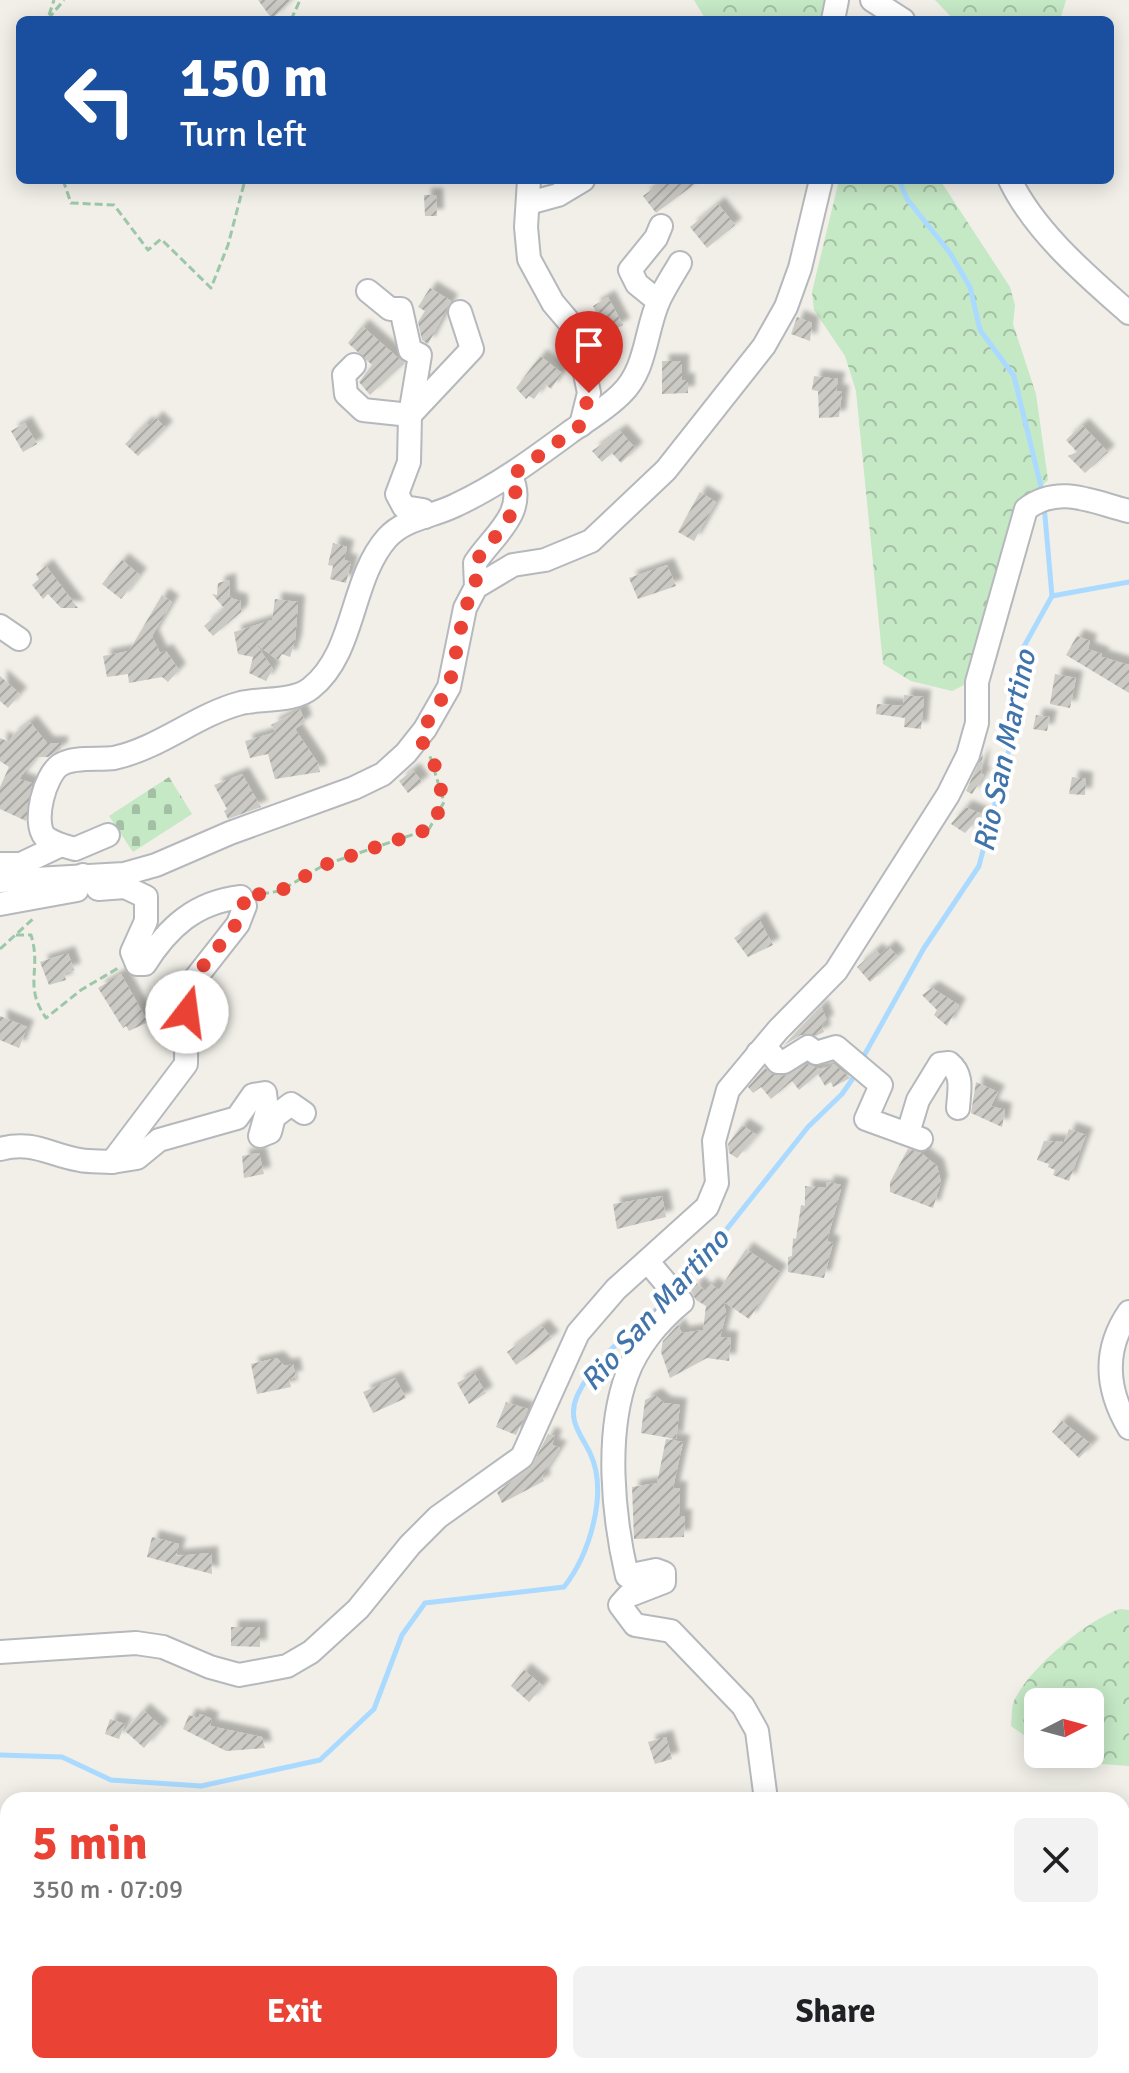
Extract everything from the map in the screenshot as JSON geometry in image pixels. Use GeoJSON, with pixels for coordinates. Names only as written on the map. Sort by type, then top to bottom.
{"type":"FeatureCollection","features":[{"type":"Feature","properties":{"kind":"street"},"geometry":{"type":"LineString","coordinates":[[872,0],[897,16]]}},
{"type":"Feature","properties":{"kind":"street"},"geometry":{"type":"LineString","coordinates":[[529,184],[526,227],[529,259],[553,303],[576,330],[589,393],[581,425]]}},
{"type":"Feature","properties":{"kind":"street"},"geometry":{"type":"LineString","coordinates":[[529,203],[558,195],[576,184]]}},
{"type":"Feature","properties":{"kind":"street"},"geometry":{"type":"LineString","coordinates":[[476,587],[513,565],[545,560],[591,541],[666,470],[749,366],[786,307],[820,184]]}},
{"type":"Feature","properties":{"kind":"street"},"geometry":{"type":"LineString","coordinates":[[1012,184],[1017,195],[1062,250],[1129,313]]}},
{"type":"Feature","properties":{"kind":"street"},"geometry":{"type":"LineString","coordinates":[[658,301],[637,284],[630,270],[656,238],[661,226]]}},
{"type":"Feature","properties":{"kind":"street"},"geometry":{"type":"LineString","coordinates":[[108,835],[75,849],[46,838],[40,827],[44,796],[52,773],[62,763],[115,757],[158,743],[208,714],[241,703],[293,697],[311,688],[337,654],[376,553],[404,522],[425,518],[511,476],[622,394],[637,373],[658,301],[680,263]]}},
{"type":"Feature","properties":{"kind":"street"},"geometry":{"type":"LineString","coordinates":[[368,291],[390,309],[401,309],[410,350],[420,355],[410,415],[409,462],[397,494],[404,507],[423,510],[425,518]]}},
{"type":"Feature","properties":{"kind":"street"},"geometry":{"type":"LineString","coordinates":[[410,415],[472,349],[460,312]]}},
{"type":"Feature","properties":{"kind":"street"},"geometry":{"type":"LineString","coordinates":[[354,365],[344,375],[346,394],[363,410],[410,415]]}},
{"type":"Feature","properties":{"kind":"street"},"geometry":{"type":"LineString","coordinates":[[0,904],[156,865],[383,774],[419,736],[449,687],[465,608],[476,587],[475,563],[509,520],[516,502],[517,488],[511,476]]}},
{"type":"Feature","properties":{"kind":"street"},"geometry":{"type":"LineString","coordinates":[[0,1652],[136,1643],[163,1647],[210,1667],[239,1675],[287,1666],[311,1652],[358,1609],[410,1545],[438,1517],[522,1457],[578,1333],[616,1289],[707,1207],[717,1183],[714,1141],[728,1090],[758,1053],[836,971],[948,795],[968,755],[977,723],[977,682],[1014,541],[1026,509],[1045,499],[1074,496],[1129,511]]}},
{"type":"Feature","properties":{"kind":"street"},"geometry":{"type":"LineString","coordinates":[[0,626],[19,639]]}},
{"type":"Feature","properties":{"kind":"street"},"geometry":{"type":"LineString","coordinates":[[0,864],[21,864],[61,845]]}},
{"type":"Feature","properties":{"kind":"street"},"geometry":{"type":"LineString","coordinates":[[0,881],[80,882],[125,887],[146,897],[146,921],[132,952],[137,964],[145,964],[162,936],[192,911],[241,897],[245,906],[238,924],[187,989],[186,1064],[112,1162]]}},
{"type":"Feature","properties":{"kind":"street"},"geometry":{"type":"LineString","coordinates":[[758,1053],[768,1050],[778,1062],[784,1062],[808,1047],[816,1053],[836,1047],[881,1085],[866,1119],[914,1136],[918,1100],[940,1064],[949,1063],[957,1069],[960,1079],[958,1108]]}},
{"type":"Feature","properties":{"kind":"street"},"geometry":{"type":"LineString","coordinates":[[0,1149],[14,1145],[46,1148],[78,1160],[112,1162],[137,1158],[159,1140],[237,1118],[253,1095],[265,1093],[267,1111],[260,1136],[270,1132],[274,1117],[291,1104],[304,1113]]}},
{"type":"Feature","properties":{"kind":"street"},"geometry":{"type":"LineString","coordinates":[[648,1262],[682,1302],[647,1339],[627,1374],[617,1429],[614,1506],[627,1576],[656,1570],[664,1573],[664,1582],[628,1596],[620,1605],[635,1625],[671,1631],[743,1706],[757,1731],[765,1792]]}},
{"type":"Feature","properties":{"kind":"street"},"geometry":{"type":"LineString","coordinates":[[1129,1312],[1115,1332],[1109,1372],[1114,1402],[1129,1428]]}},
{"type":"Feature","properties":{"kind":"path"},"geometry":{"type":"LineString","coordinates":[[51,16],[64,0]]}},
{"type":"Feature","properties":{"kind":"path"},"geometry":{"type":"LineString","coordinates":[[64,184],[71,203],[114,205],[148,250],[161,239],[211,288],[228,245],[244,184]]}},
{"type":"Feature","properties":{"kind":"path"},"geometry":{"type":"LineString","coordinates":[[241,897],[280,891],[324,865],[429,829],[444,802],[434,763],[419,736]]}},
{"type":"Feature","properties":{"kind":"path"},"geometry":{"type":"LineString","coordinates":[[0,949],[41,914]]}},
{"type":"Feature","properties":{"kind":"path"},"geometry":{"type":"LineString","coordinates":[[16,935],[31,935],[36,950],[33,999],[46,1018],[81,990],[135,959]]}},
{"type":"Feature","properties":{"kind":"green space"},"geometry":{"type":"Polygon","coordinates":[[[694,0],[828,0],[822,16],[704,16],[694,0]]]}},
{"type":"Feature","properties":{"kind":"green space"},"geometry":{"type":"Polygon","coordinates":[[[935,0],[1066,0],[1061,16],[950,16],[935,0]]]}},
{"type":"Feature","properties":{"kind":"green space"},"geometry":{"type":"Polygon","coordinates":[[[838,184],[943,184],[1010,287],[1015,305],[1013,324],[1036,394],[1048,480],[1016,512],[968,683],[952,691],[911,681],[883,664],[856,391],[845,356],[814,310],[812,292],[838,184]]]}},
{"type":"Feature","properties":{"kind":"green space"},"geometry":{"type":"Polygon","coordinates":[[[169,777],[192,814],[133,852],[109,816],[169,777]]]}},
{"type":"Feature","properties":{"kind":"green space"},"geometry":{"type":"Polygon","coordinates":[[[1120,1609],[1129,1610],[1129,1766],[1104,1764],[1104,1688],[1024,1688],[1024,1735],[1011,1726],[1013,1704],[1032,1674],[1076,1634],[1120,1609]]]}},
{"type":"Feature","properties":{"kind":"building"},"geometry":{"type":"Polygon","coordinates":[[[258,0],[292,0],[275,16],[270,16],[258,0]]]}},
{"type":"Feature","properties":{"kind":"building"},"geometry":{"type":"Polygon","coordinates":[[[660,184],[695,184],[656,213],[643,196],[660,184]]]}},
{"type":"Feature","properties":{"kind":"building"},"geometry":{"type":"Polygon","coordinates":[[[424,195],[436,195],[437,216],[425,216],[424,195]]]}},
{"type":"Feature","properties":{"kind":"building"},"geometry":{"type":"Polygon","coordinates":[[[718,204],[735,225],[707,248],[690,227],[718,204]]]}},
{"type":"Feature","properties":{"kind":"building"},"geometry":{"type":"Polygon","coordinates":[[[430,288],[451,301],[428,344],[422,340],[418,322],[425,311],[418,307],[430,288]]]}},
{"type":"Feature","properties":{"kind":"building"},"geometry":{"type":"Polygon","coordinates":[[[608,297],[623,325],[598,338],[592,328],[601,322],[593,306],[608,297]]]}},
{"type":"Feature","properties":{"kind":"building"},"geometry":{"type":"Polygon","coordinates":[[[797,317],[812,323],[810,341],[791,334],[797,317]]]}},
{"type":"Feature","properties":{"kind":"building"},"geometry":{"type":"Polygon","coordinates":[[[362,326],[404,363],[370,395],[359,382],[372,365],[348,343],[362,326]]]}},
{"type":"Feature","properties":{"kind":"building"},"geometry":{"type":"Polygon","coordinates":[[[540,356],[562,373],[551,389],[545,384],[534,399],[529,396],[526,399],[516,388],[540,356]]]}},
{"type":"Feature","properties":{"kind":"building"},"geometry":{"type":"Polygon","coordinates":[[[662,361],[682,361],[682,380],[688,380],[688,393],[662,394],[662,361]]]}},
{"type":"Feature","properties":{"kind":"building"},"geometry":{"type":"Polygon","coordinates":[[[814,376],[838,379],[836,391],[842,392],[839,417],[819,418],[818,391],[812,390],[814,376]]]}},
{"type":"Feature","properties":{"kind":"building"},"geometry":{"type":"Polygon","coordinates":[[[156,418],[166,428],[138,456],[125,444],[146,423],[149,426],[156,418]]]}},
{"type":"Feature","properties":{"kind":"building"},"geometry":{"type":"Polygon","coordinates":[[[25,423],[37,444],[23,452],[11,431],[25,423]]]}},
{"type":"Feature","properties":{"kind":"building"},"geometry":{"type":"Polygon","coordinates":[[[1082,425],[1108,452],[1085,473],[1068,456],[1077,452],[1066,440],[1082,425]]]}},
{"type":"Feature","properties":{"kind":"building"},"geometry":{"type":"Polygon","coordinates":[[[620,431],[636,449],[621,463],[612,453],[602,462],[592,451],[620,431]]]}},
{"type":"Feature","properties":{"kind":"building"},"geometry":{"type":"Polygon","coordinates":[[[700,492],[716,502],[694,541],[678,532],[700,492]]]}},
{"type":"Feature","properties":{"kind":"building"},"geometry":{"type":"Polygon","coordinates":[[[333,543],[347,547],[344,560],[351,562],[346,583],[330,579],[333,566],[328,565],[333,543]]]}},
{"type":"Feature","properties":{"kind":"building"},"geometry":{"type":"Polygon","coordinates":[[[122,560],[140,575],[121,599],[102,584],[122,560]]]}},
{"type":"Feature","properties":{"kind":"building"},"geometry":{"type":"Polygon","coordinates":[[[667,565],[676,586],[638,599],[629,578],[667,565]]]}},
{"type":"Feature","properties":{"kind":"building"},"geometry":{"type":"Polygon","coordinates":[[[46,566],[78,608],[61,608],[48,594],[43,599],[32,585],[39,579],[36,574],[46,566]]]}},
{"type":"Feature","properties":{"kind":"building"},"geometry":{"type":"Polygon","coordinates":[[[229,580],[230,598],[241,601],[241,612],[213,636],[204,626],[224,608],[212,594],[217,595],[218,583],[229,580]]]}},
{"type":"Feature","properties":{"kind":"building"},"geometry":{"type":"Polygon","coordinates":[[[162,595],[172,602],[152,636],[160,653],[166,651],[179,670],[168,682],[162,677],[129,683],[128,674],[107,677],[103,656],[129,651],[162,595]]]}},
{"type":"Feature","properties":{"kind":"building"},"geometry":{"type":"Polygon","coordinates":[[[275,599],[298,602],[295,641],[290,657],[282,654],[278,660],[256,644],[273,669],[266,681],[249,673],[253,657],[238,654],[234,632],[272,620],[275,599]]]}},
{"type":"Feature","properties":{"kind":"building"},"geometry":{"type":"Polygon","coordinates":[[[1077,636],[1090,641],[1088,649],[1102,654],[1102,657],[1129,665],[1129,693],[1066,655],[1077,636]]]}},
{"type":"Feature","properties":{"kind":"building"},"geometry":{"type":"Polygon","coordinates":[[[1055,674],[1076,678],[1070,708],[1050,704],[1055,674]]]}},
{"type":"Feature","properties":{"kind":"building"},"geometry":{"type":"Polygon","coordinates":[[[0,676],[20,694],[8,708],[0,701],[0,676]]]}},
{"type":"Feature","properties":{"kind":"building"},"geometry":{"type":"Polygon","coordinates":[[[904,695],[924,697],[921,729],[904,727],[905,718],[876,714],[877,704],[903,706],[904,695]]]}},
{"type":"Feature","properties":{"kind":"building"},"geometry":{"type":"Polygon","coordinates":[[[300,709],[305,722],[295,729],[318,763],[320,772],[275,779],[268,754],[250,758],[245,741],[276,732],[271,725],[300,709]]]}},
{"type":"Feature","properties":{"kind":"building"},"geometry":{"type":"Polygon","coordinates":[[[1036,715],[1050,717],[1047,731],[1033,729],[1036,715]]]}},
{"type":"Feature","properties":{"kind":"building"},"geometry":{"type":"Polygon","coordinates":[[[30,722],[47,743],[61,743],[61,749],[48,757],[36,757],[19,779],[32,783],[26,821],[0,809],[0,787],[9,767],[0,761],[0,738],[9,742],[30,722]]]}},
{"type":"Feature","properties":{"kind":"building"},"geometry":{"type":"Polygon","coordinates":[[[983,753],[981,773],[984,775],[972,794],[966,791],[983,753]]]}},
{"type":"Feature","properties":{"kind":"building"},"geometry":{"type":"Polygon","coordinates":[[[413,770],[422,782],[408,793],[399,781],[413,770]]]}},
{"type":"Feature","properties":{"kind":"building"},"geometry":{"type":"Polygon","coordinates":[[[242,774],[261,807],[228,819],[224,811],[227,809],[214,785],[242,774]]]}},
{"type":"Feature","properties":{"kind":"building"},"geometry":{"type":"Polygon","coordinates":[[[1072,777],[1086,779],[1085,795],[1069,794],[1072,777]]]}},
{"type":"Feature","properties":{"kind":"building"},"geometry":{"type":"Polygon","coordinates":[[[965,807],[982,814],[965,833],[951,824],[965,807]]]}},
{"type":"Feature","properties":{"kind":"building"},"geometry":{"type":"Polygon","coordinates":[[[759,919],[773,945],[748,957],[734,938],[759,919]]]}},
{"type":"Feature","properties":{"kind":"building"},"geometry":{"type":"Polygon","coordinates":[[[889,947],[898,957],[870,982],[857,967],[876,950],[880,955],[889,947]]]}},
{"type":"Feature","properties":{"kind":"building"},"geometry":{"type":"Polygon","coordinates":[[[68,953],[74,970],[64,973],[66,980],[49,985],[40,962],[68,953]]]}},
{"type":"Feature","properties":{"kind":"building"},"geometry":{"type":"Polygon","coordinates":[[[121,974],[148,1022],[129,1031],[126,1026],[123,1028],[98,988],[121,974]]]}},
{"type":"Feature","properties":{"kind":"building"},"geometry":{"type":"Polygon","coordinates":[[[932,988],[959,1005],[947,1026],[934,1015],[937,1010],[922,995],[932,988]]]}},
{"type":"Feature","properties":{"kind":"building"},"geometry":{"type":"Polygon","coordinates":[[[821,1006],[827,1021],[822,1025],[824,1032],[816,1036],[801,1035],[783,1046],[821,1006]]]}},
{"type":"Feature","properties":{"kind":"building"},"geometry":{"type":"Polygon","coordinates":[[[0,1016],[27,1027],[19,1048],[0,1040],[0,1016]]]}},
{"type":"Feature","properties":{"kind":"building"},"geometry":{"type":"Polygon","coordinates":[[[807,1064],[823,1070],[834,1064],[850,1078],[833,1087],[831,1082],[825,1086],[818,1074],[799,1090],[792,1081],[771,1099],[761,1087],[753,1093],[748,1087],[765,1068],[773,1075],[784,1076],[807,1064]]]}},
{"type":"Feature","properties":{"kind":"building"},"geometry":{"type":"Polygon","coordinates":[[[976,1082],[998,1092],[991,1106],[1005,1110],[1002,1127],[971,1113],[976,1082]]]}},
{"type":"Feature","properties":{"kind":"building"},"geometry":{"type":"Polygon","coordinates":[[[742,1125],[757,1135],[737,1158],[729,1153],[728,1144],[742,1125]]]}},
{"type":"Feature","properties":{"kind":"building"},"geometry":{"type":"Polygon","coordinates":[[[1069,1129],[1086,1135],[1069,1181],[1053,1175],[1055,1170],[1048,1167],[1049,1164],[1037,1160],[1044,1141],[1064,1142],[1069,1129]]]}},
{"type":"Feature","properties":{"kind":"building"},"geometry":{"type":"Polygon","coordinates":[[[908,1149],[921,1153],[937,1166],[941,1182],[933,1208],[890,1192],[890,1182],[908,1149]]]}},
{"type":"Feature","properties":{"kind":"building"},"geometry":{"type":"Polygon","coordinates":[[[259,1153],[264,1174],[244,1178],[242,1156],[259,1153]]]}},
{"type":"Feature","properties":{"kind":"building"},"geometry":{"type":"Polygon","coordinates":[[[827,1182],[841,1185],[841,1189],[827,1241],[833,1243],[824,1278],[788,1272],[788,1257],[792,1256],[801,1205],[805,1206],[805,1186],[826,1188],[827,1182]]]}},
{"type":"Feature","properties":{"kind":"building"},"geometry":{"type":"Polygon","coordinates":[[[662,1196],[666,1217],[617,1229],[613,1204],[662,1196]]]}},
{"type":"Feature","properties":{"kind":"building"},"geometry":{"type":"Polygon","coordinates":[[[746,1249],[780,1272],[749,1319],[724,1302],[726,1314],[720,1337],[731,1338],[729,1361],[707,1358],[670,1378],[661,1352],[663,1341],[678,1325],[682,1333],[703,1330],[706,1306],[696,1300],[691,1291],[697,1283],[705,1291],[711,1284],[719,1290],[746,1249]]]}},
{"type":"Feature","properties":{"kind":"building"},"geometry":{"type":"Polygon","coordinates":[[[542,1326],[552,1338],[516,1365],[507,1352],[542,1326]]]}},
{"type":"Feature","properties":{"kind":"building"},"geometry":{"type":"Polygon","coordinates":[[[277,1358],[285,1366],[293,1364],[296,1377],[289,1379],[291,1387],[257,1394],[251,1364],[277,1358]]]}},
{"type":"Feature","properties":{"kind":"building"},"geometry":{"type":"Polygon","coordinates":[[[474,1373],[486,1393],[469,1404],[457,1383],[474,1373]]]}},
{"type":"Feature","properties":{"kind":"building"},"geometry":{"type":"Polygon","coordinates":[[[395,1378],[406,1398],[373,1413],[363,1392],[395,1378]]]}},
{"type":"Feature","properties":{"kind":"building"},"geometry":{"type":"Polygon","coordinates":[[[655,1395],[664,1403],[680,1405],[676,1439],[641,1433],[645,1400],[655,1395]]]}},
{"type":"Feature","properties":{"kind":"building"},"geometry":{"type":"Polygon","coordinates":[[[506,1402],[528,1409],[516,1435],[496,1427],[506,1402]]]}},
{"type":"Feature","properties":{"kind":"building"},"geometry":{"type":"Polygon","coordinates":[[[1062,1421],[1092,1445],[1079,1458],[1052,1432],[1062,1421]]]}},
{"type":"Feature","properties":{"kind":"building"},"geometry":{"type":"Polygon","coordinates":[[[548,1434],[555,1436],[552,1445],[560,1448],[542,1476],[544,1481],[502,1503],[497,1492],[531,1468],[548,1434]]]}},
{"type":"Feature","properties":{"kind":"building"},"geometry":{"type":"Polygon","coordinates":[[[666,1439],[683,1442],[673,1488],[680,1488],[679,1516],[685,1516],[684,1537],[634,1539],[632,1487],[657,1483],[666,1439]]]}},
{"type":"Feature","properties":{"kind":"building"},"geometry":{"type":"Polygon","coordinates":[[[152,1537],[179,1544],[176,1556],[211,1553],[212,1574],[147,1557],[152,1537]]]}},
{"type":"Feature","properties":{"kind":"building"},"geometry":{"type":"Polygon","coordinates":[[[231,1627],[260,1627],[260,1647],[231,1646],[231,1627]]]}},
{"type":"Feature","properties":{"kind":"building"},"geometry":{"type":"Polygon","coordinates":[[[524,1670],[543,1686],[529,1702],[511,1686],[524,1670]]]}},
{"type":"Feature","properties":{"kind":"building"},"geometry":{"type":"Polygon","coordinates":[[[143,1710],[162,1727],[144,1748],[125,1731],[143,1710]]]}},
{"type":"Feature","properties":{"kind":"building"},"geometry":{"type":"Polygon","coordinates":[[[200,1714],[212,1719],[210,1726],[262,1737],[265,1748],[226,1751],[183,1729],[189,1715],[198,1718],[200,1714]]]}},
{"type":"Feature","properties":{"kind":"building"},"geometry":{"type":"Polygon","coordinates":[[[110,1719],[125,1724],[119,1739],[105,1734],[110,1719]]]}},
{"type":"Feature","properties":{"kind":"building"},"geometry":{"type":"Polygon","coordinates":[[[666,1737],[672,1759],[655,1764],[648,1742],[666,1737]]]}},
{"type":"Feature","properties":{"kind":"waterway"},"geometry":{"type":"LineString","coordinates":[[901,184],[907,199],[950,253],[970,287],[980,330],[1014,376],[1043,495]]}},
{"type":"Feature","properties":{"kind":"waterway"},"geometry":{"type":"LineString","coordinates":[[1044,505],[1052,596]]}},
{"type":"Feature","properties":{"kind":"waterway"},"geometry":{"type":"LineString","coordinates":[[1052,596],[1129,582]]}},
{"type":"Feature","properties":{"kind":"waterway","name":"Rio San Martino"},"geometry":{"type":"LineString","coordinates":[[861,1061],[924,948],[979,866],[1014,730],[1022,650],[1052,596]]}},
{"type":"Feature","properties":{"kind":"waterway","name":"Rio San Martino"},"geometry":{"type":"LineString","coordinates":[[680,1288],[808,1127],[842,1094],[856,1074]]}},
{"type":"Feature","properties":{"kind":"waterway","name":"Rio San Martino"},"geometry":{"type":"LineString","coordinates":[[0,1755],[62,1757],[111,1780],[201,1786],[320,1760],[374,1709],[402,1635],[425,1603],[564,1587],[588,1541],[597,1505],[595,1469],[574,1419],[577,1396],[606,1355],[670,1298]]}},
{"type":"Feature","properties":{"kind":"route"},"geometry":{"type":"LineString","coordinates":[[187,1012],[187,989],[238,924],[245,906],[241,897],[280,891],[324,865],[429,829],[444,802],[434,763],[419,736],[449,687],[465,608],[476,587],[475,563],[509,520],[516,502],[517,488],[511,476],[581,425],[589,393]]}}]}
